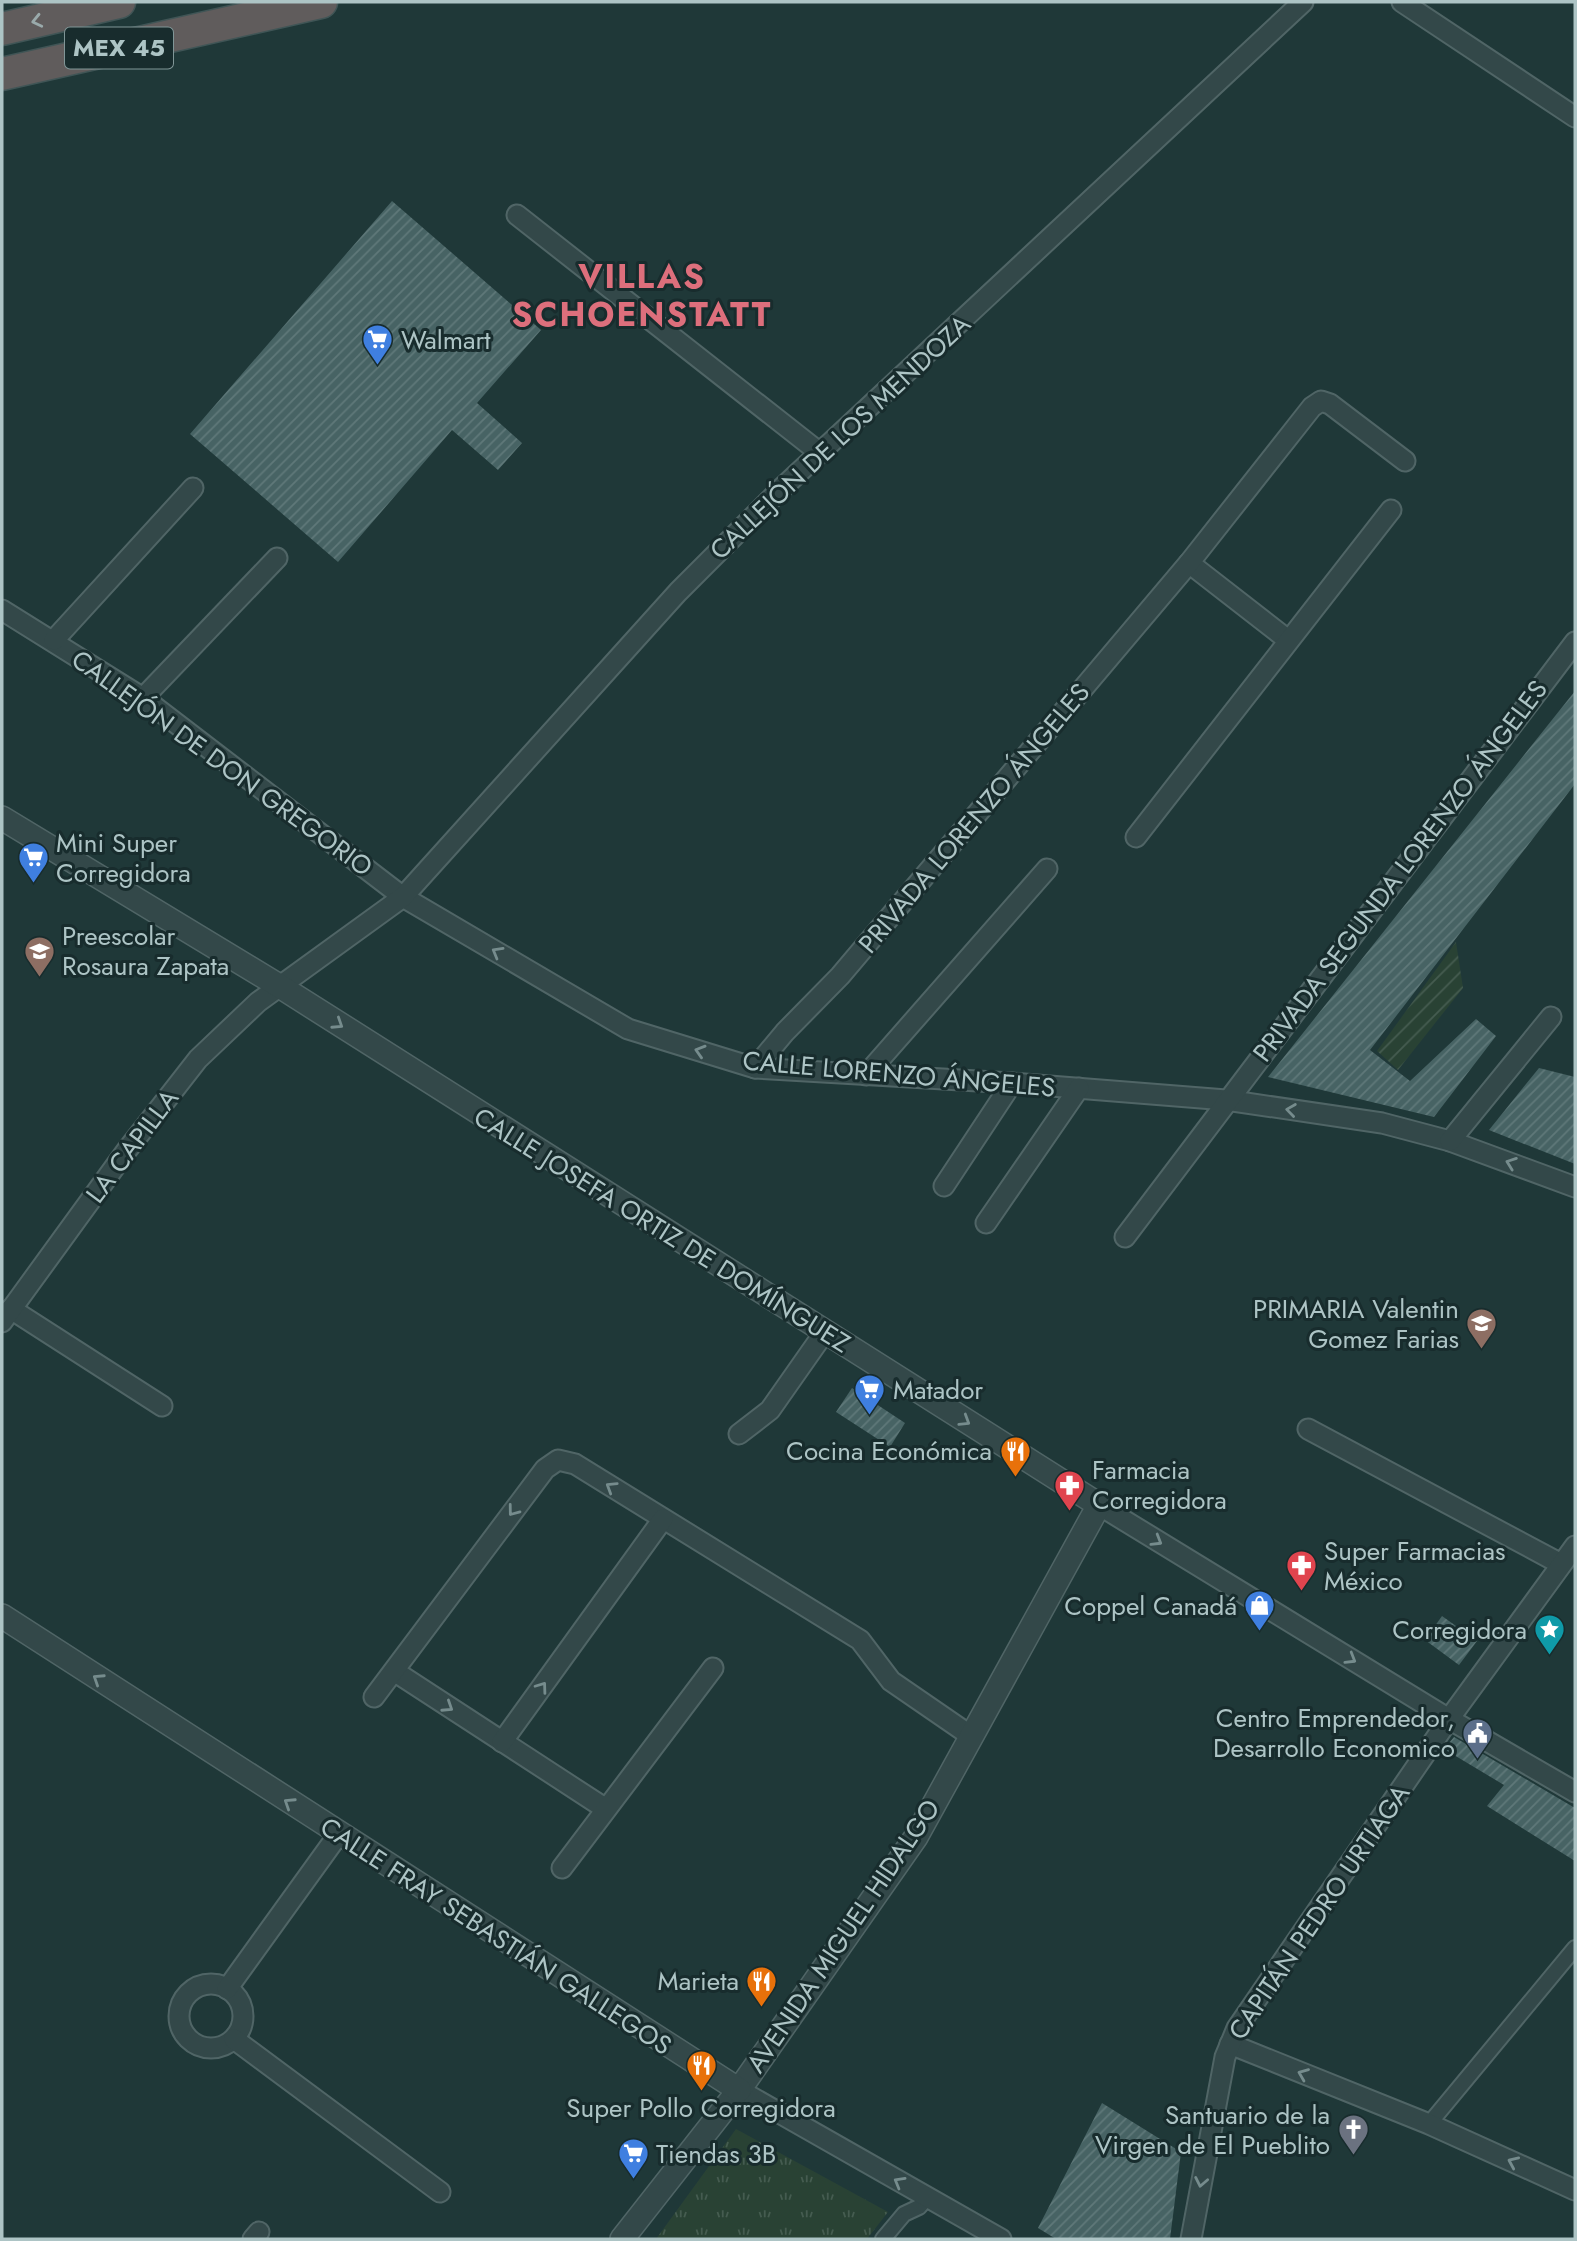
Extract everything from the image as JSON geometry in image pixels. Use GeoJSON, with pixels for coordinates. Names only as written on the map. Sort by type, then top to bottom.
{"type":"FeatureCollection","features":[{"type":"Feature","properties":{"kind":"highway","name":"MEX 45"},"geometry":{"type":"LineString","coordinates":[[2,29],[119,2]]}},
{"type":"Feature","properties":{"kind":"highway","name":"MEX 45"},"geometry":{"type":"LineString","coordinates":[[2,74],[321,2]]}},
{"type":"Feature","properties":{"kind":"street","name":"CALLEJÓN DE LOS MENDOZA"},"geometry":{"type":"LineString","coordinates":[[403,897],[678,592],[820,453],[1303,2]]}},
{"type":"Feature","properties":{"kind":"street"},"geometry":{"type":"LineString","coordinates":[[1402,2],[1575,117]]}},
{"type":"Feature","properties":{"kind":"street"},"geometry":{"type":"LineString","coordinates":[[517,215],[820,453]]}},
{"type":"Feature","properties":{"kind":"street","name":"PRIVADA LORENZO ÁNGELES"},"geometry":{"type":"LineString","coordinates":[[755,1068],[785,1032],[840,976],[1189,563],[1312,407],[1321,401],[1330,404],[1405,461]]}},
{"type":"Feature","properties":{"kind":"street"},"geometry":{"type":"LineString","coordinates":[[54,640],[192,488]]}},
{"type":"Feature","properties":{"kind":"street"},"geometry":{"type":"LineString","coordinates":[[1136,837],[1391,510]]}},
{"type":"Feature","properties":{"kind":"street"},"geometry":{"type":"LineString","coordinates":[[143,698],[278,558]]}},
{"type":"Feature","properties":{"kind":"street"},"geometry":{"type":"LineString","coordinates":[[1189,563],[1288,640]]}},
{"type":"Feature","properties":{"kind":"street","name":"CALLEJÓN DE DON GREGORIO"},"geometry":{"type":"LineString","coordinates":[[2,610],[143,698],[403,897]]}},
{"type":"Feature","properties":{"kind":"street","name":"PRIVADA SEGUNDA LORENZO ÁNGELES"},"geometry":{"type":"LineString","coordinates":[[1125,1237],[1575,642]]}},
{"type":"Feature","properties":{"kind":"street","name":"CALLE JOSEFA ORTIZ DE DOMÍNGUEZ"},"geometry":{"type":"LineString","coordinates":[[2,818],[281,987],[824,1334],[1099,1505],[1449,1719],[1575,1792]]}},
{"type":"Feature","properties":{"kind":"street"},"geometry":{"type":"LineString","coordinates":[[866,1075],[1047,869]]}},
{"type":"Feature","properties":{"kind":"street"},"geometry":{"type":"LineString","coordinates":[[281,987],[403,897]]}},
{"type":"Feature","properties":{"kind":"street","name":"CALLE LORENZO ÁNGELES"},"geometry":{"type":"LineString","coordinates":[[403,897],[628,1029],[755,1068],[1012,1083],[1226,1100],[1382,1123],[1450,1141],[1575,1187]]}},
{"type":"Feature","properties":{"kind":"street","name":"LA CAPILLA"},"geometry":{"type":"LineString","coordinates":[[6,1316],[198,1059],[258,1002],[281,987]]}},
{"type":"Feature","properties":{"kind":"street"},"geometry":{"type":"LineString","coordinates":[[1450,1141],[1551,1017]]}},
{"type":"Feature","properties":{"kind":"street"},"geometry":{"type":"LineString","coordinates":[[944,1186],[1012,1083]]}},
{"type":"Feature","properties":{"kind":"street"},"geometry":{"type":"LineString","coordinates":[[986,1223],[1079,1088]]}},
{"type":"Feature","properties":{"kind":"street"},"geometry":{"type":"LineString","coordinates":[[6,1316],[163,1406]]}},
{"type":"Feature","properties":{"kind":"street"},"geometry":{"type":"LineString","coordinates":[[739,1434],[770,1410],[824,1334]]}},
{"type":"Feature","properties":{"kind":"street"},"geometry":{"type":"LineString","coordinates":[[1308,1429],[1561,1564]]}},
{"type":"Feature","properties":{"kind":"street"},"geometry":{"type":"LineString","coordinates":[[374,1697],[545,1469],[558,1460],[575,1464],[860,1640],[891,1681],[971,1736]]}},
{"type":"Feature","properties":{"kind":"street","name":"AVENIDA MIGUEL HIDALGO"},"geometry":{"type":"LineString","coordinates":[[622,2239],[739,2090],[916,1837],[1099,1505]]}},
{"type":"Feature","properties":{"kind":"street"},"geometry":{"type":"LineString","coordinates":[[502,1742],[663,1519]]}},
{"type":"Feature","properties":{"kind":"street","name":"CAPITÁN PEDRO URTIAGA"},"geometry":{"type":"LineString","coordinates":[[1191,2239],[1230,2044],[1237,2028],[1449,1719],[1575,1546]]}},
{"type":"Feature","properties":{"kind":"street","name":"CALLE FRAY SEBASTIÁN GALLEGOS"},"geometry":{"type":"LineString","coordinates":[[2,1616],[338,1835],[739,2090],[1001,2239]]}},
{"type":"Feature","properties":{"kind":"street"},"geometry":{"type":"LineString","coordinates":[[562,1868],[713,1668]]}},
{"type":"Feature","properties":{"kind":"street"},"geometry":{"type":"LineString","coordinates":[[394,1671],[606,1809]]}},
{"type":"Feature","properties":{"kind":"street"},"geometry":{"type":"LineString","coordinates":[[227,1989],[338,1835]]}},
{"type":"Feature","properties":{"kind":"street"},"geometry":{"type":"LineString","coordinates":[[1429,2124],[1575,1948]]}},
{"type":"Feature","properties":{"kind":"street"},"geometry":{"type":"LineString","coordinates":[[205,1984],[227,1989],[241,2006],[243,2018],[234,2039],[219,2048],[194,2044],[184,2035],[179,2023],[179,2010],[184,1998],[193,1989],[205,1984]]}},
{"type":"Feature","properties":{"kind":"street"},"geometry":{"type":"LineString","coordinates":[[234,2039],[440,2192]]}},
{"type":"Feature","properties":{"kind":"street"},"geometry":{"type":"LineString","coordinates":[[1230,2044],[1429,2124],[1575,2190]]}},
{"type":"Feature","properties":{"kind":"street"},"geometry":{"type":"LineString","coordinates":[[883,2239],[904,2214],[919,2207],[927,2198]]}},
{"type":"Feature","properties":{"kind":"green space"},"geometry":{"type":"Polygon","coordinates":[[[1456,942],[1463,988],[1398,1070],[1377,1051],[1456,942]]]}},
{"type":"Feature","properties":{"kind":"green space"},"geometry":{"type":"Polygon","coordinates":[[[736,2129],[888,2212],[867,2239],[656,2239],[736,2129]]]}},
{"type":"Feature","properties":{"kind":"building","name":"Walmart"},"geometry":{"type":"Polygon","coordinates":[[[392,201],[541,330],[477,403],[522,443],[498,470],[452,430],[338,562],[190,434],[392,201]]]}},
{"type":"Feature","properties":{"kind":"building"},"geometry":{"type":"Polygon","coordinates":[[[1575,691],[1575,784],[1370,1050],[1410,1081],[1476,1019],[1496,1036],[1434,1117],[1268,1077],[1575,691]]]}},
{"type":"Feature","properties":{"kind":"building"},"geometry":{"type":"Polygon","coordinates":[[[1539,1068],[1575,1077],[1575,1164],[1489,1130],[1539,1068]]]}},
{"type":"Feature","properties":{"kind":"building"},"geometry":{"type":"Polygon","coordinates":[[[852,1388],[905,1423],[890,1447],[836,1412],[852,1388]]]}},
{"type":"Feature","properties":{"kind":"building"},"geometry":{"type":"Polygon","coordinates":[[[1442,1616],[1477,1641],[1459,1665],[1425,1640],[1442,1616]]]}},
{"type":"Feature","properties":{"kind":"building"},"geometry":{"type":"Polygon","coordinates":[[[1454,1737],[1575,1808],[1575,1861],[1487,1806],[1504,1785],[1444,1749],[1454,1737]]]}},
{"type":"Feature","properties":{"kind":"building"},"geometry":{"type":"Polygon","coordinates":[[[1102,2103],[1181,2152],[1170,2239],[1056,2239],[1038,2228],[1102,2103]]]}},
{"type":"Feature","properties":{"kind":"place","name":"Walmart"},"geometry":{"type":"Point","coordinates":[378,367]}},
{"type":"Feature","properties":{"kind":"place","name":"Mini Super Corregidora"},"geometry":{"type":"Point","coordinates":[33,885]}},
{"type":"Feature","properties":{"kind":"place","name":"Preescolar Rosaura Zapata"},"geometry":{"type":"Point","coordinates":[39,978]}},
{"type":"Feature","properties":{"kind":"place","name":"PRIMARIA Valentin Gomez Farias"},"geometry":{"type":"Point","coordinates":[1482,1351]}},
{"type":"Feature","properties":{"kind":"place","name":"Matador"},"geometry":{"type":"Point","coordinates":[870,1417]}},
{"type":"Feature","properties":{"kind":"place","name":"Cocina Económica"},"geometry":{"type":"Point","coordinates":[1015,1478]}},
{"type":"Feature","properties":{"kind":"place","name":"Farmacia Corregidora"},"geometry":{"type":"Point","coordinates":[1069,1512]}},
{"type":"Feature","properties":{"kind":"place","name":"Super Farmacias México"},"geometry":{"type":"Point","coordinates":[1301,1593]}},
{"type":"Feature","properties":{"kind":"place","name":"Coppel Canadá"},"geometry":{"type":"Point","coordinates":[1260,1633]}},
{"type":"Feature","properties":{"kind":"place","name":"Corregidora"},"geometry":{"type":"Point","coordinates":[1550,1657]}},
{"type":"Feature","properties":{"kind":"place","name":"Centro Emprendedor, Desarrollo Economico"},"geometry":{"type":"Point","coordinates":[1478,1760]}},
{"type":"Feature","properties":{"kind":"place","name":"Marieta"},"geometry":{"type":"Point","coordinates":[762,2008]}},
{"type":"Feature","properties":{"kind":"place","name":"Super Pollo Corregidora"},"geometry":{"type":"Point","coordinates":[701,2092]}},
{"type":"Feature","properties":{"kind":"place","name":"Santuario de la Virgen de El Pueblito"},"geometry":{"type":"Point","coordinates":[1353,2157]}},
{"type":"Feature","properties":{"kind":"place","name":"Tiendas 3B"},"geometry":{"type":"Point","coordinates":[633,2181]}},
{"type":"Feature","properties":{"kind":"district","name":"VILLAS SCHOENSTATT"},"geometry":{"type":"Point","coordinates":[642,295]}}]}
